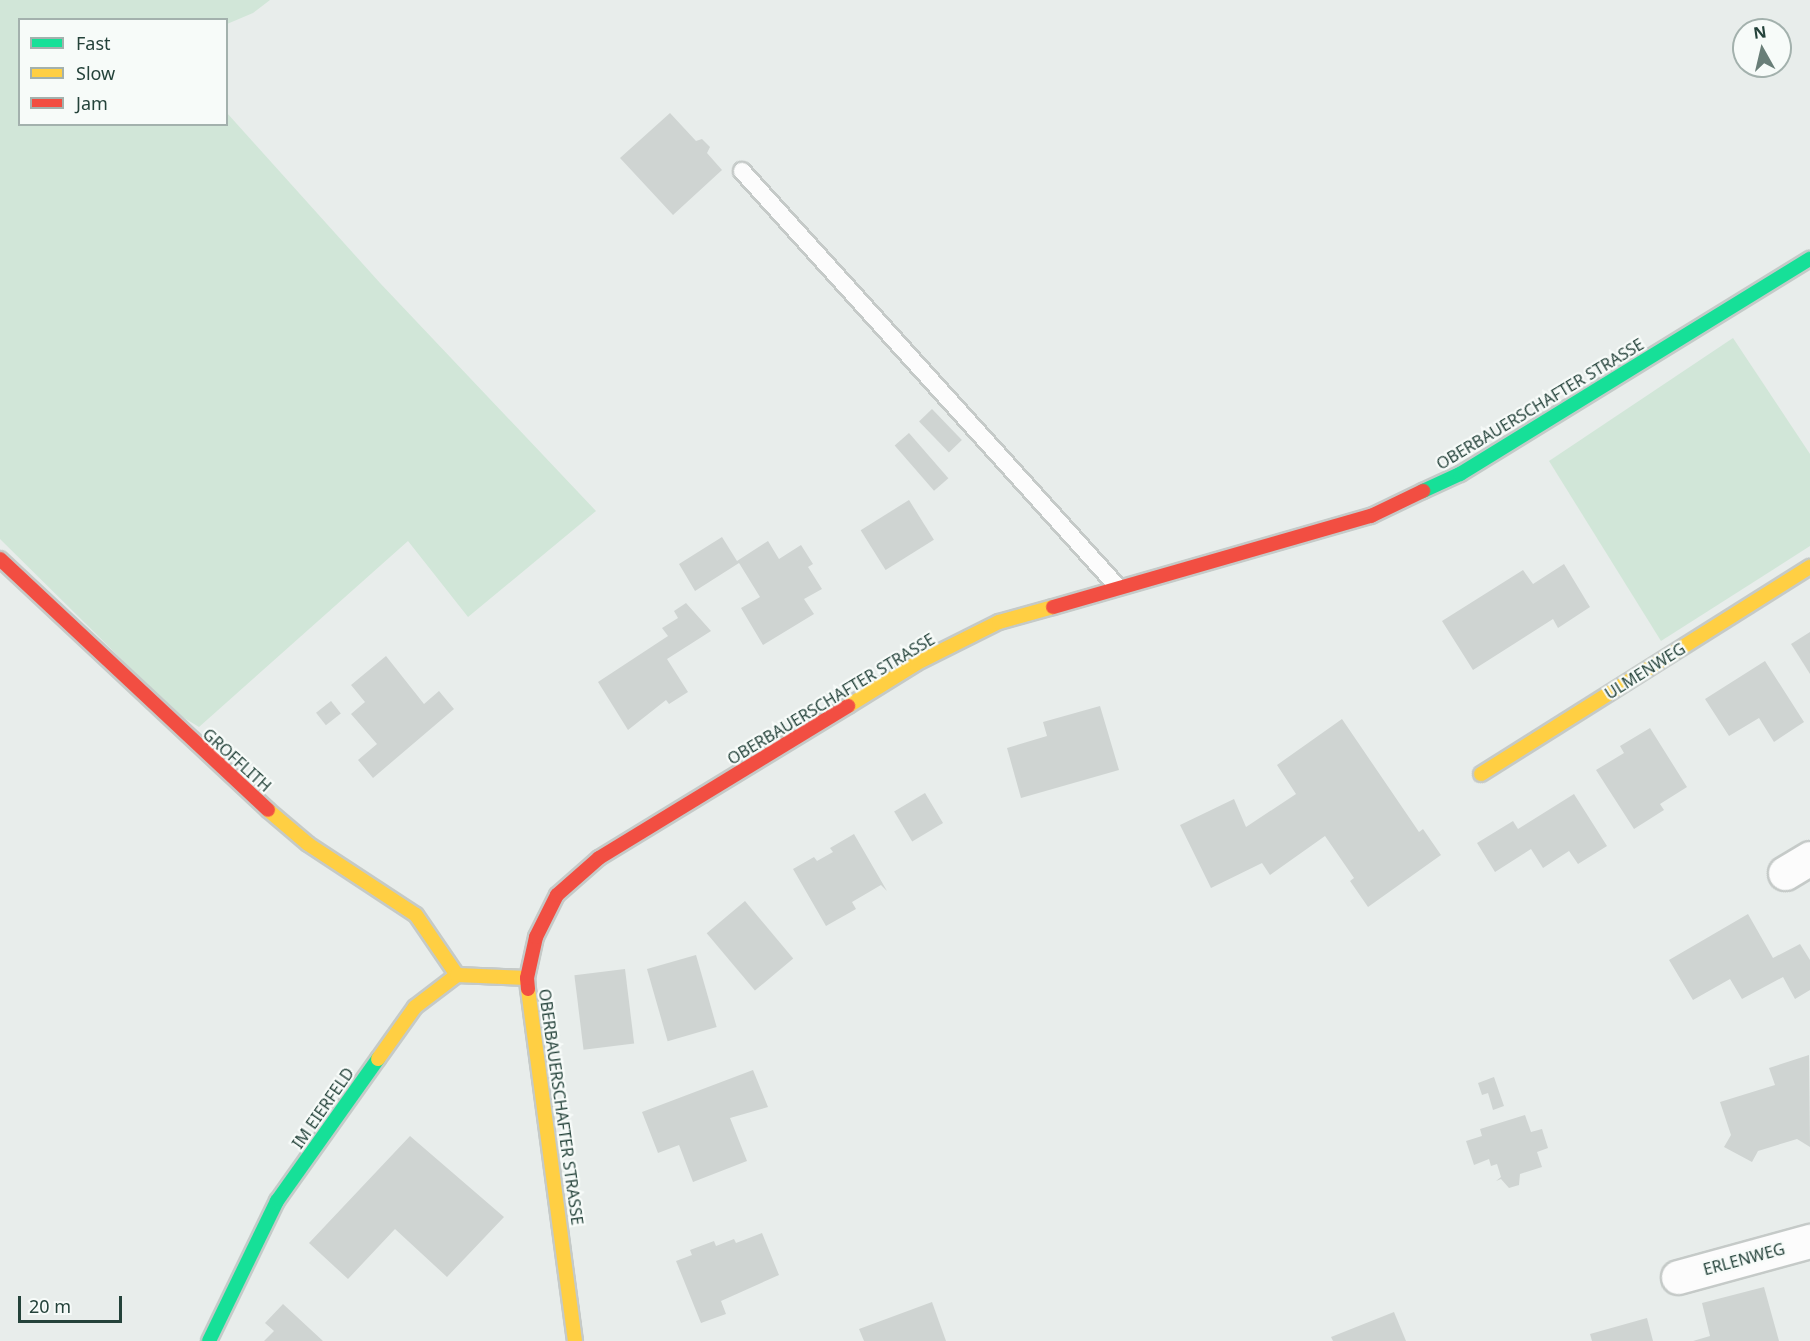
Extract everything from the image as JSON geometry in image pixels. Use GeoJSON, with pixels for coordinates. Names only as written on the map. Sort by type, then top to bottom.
{"type":"FeatureCollection","features":[{"type":"Feature","properties":{"kind":"main road","name":"OBERBAUERSCHAFTER STRASSE"},"geometry":{"type":"LineString","coordinates":[[575,1341],[527,978],[536,937],[557,895],[600,858],[917,663],[999,622],[1117,586],[1371,516],[1460,474],[1810,259]]}},
{"type":"Feature","properties":{"kind":"main road","name":"GROFFLITH"},"geometry":{"type":"LineString","coordinates":[[0,559],[225,773],[308,844],[416,915],[458,975]]}},
{"type":"Feature","properties":{"kind":"main road","name":"ULMENWEG"},"geometry":{"type":"LineString","coordinates":[[1480,774],[1810,567]]}},
{"type":"Feature","properties":{"kind":"main road"},"geometry":{"type":"LineString","coordinates":[[458,975],[527,978]]}},
{"type":"Feature","properties":{"kind":"main road","name":"IM EIERFELD"},"geometry":{"type":"LineString","coordinates":[[209,1341],[277,1201],[415,1006],[458,975]]}},
{"type":"Feature","properties":{"kind":"street","name":"ERLENWEG"},"geometry":{"type":"LineString","coordinates":[[1678,1277],[1810,1241]]}},
{"type":"Feature","properties":{"kind":"lane"},"geometry":{"type":"LineString","coordinates":[[742,171],[1117,586]]}},
{"type":"Feature","properties":{"kind":"green space"},"geometry":{"type":"Polygon","coordinates":[[[0,0],[270,0],[253,13],[228,24],[228,18],[18,18],[18,126],[228,126],[228,114],[380,283],[596,511],[468,617],[408,541],[199,727],[176,713],[0,539],[0,0]]]}},
{"type":"Feature","properties":{"kind":"green space"},"geometry":{"type":"Polygon","coordinates":[[[1733,338],[1810,454],[1810,546],[1661,641],[1549,461],[1733,338]]]}},
{"type":"Feature","properties":{"kind":"building"},"geometry":{"type":"Polygon","coordinates":[[[670,113],[696,141],[702,139],[710,147],[707,153],[722,170],[673,215],[620,158],[670,113]]]}},
{"type":"Feature","properties":{"kind":"building"},"geometry":{"type":"Polygon","coordinates":[[[932,409],[962,440],[949,452],[919,422],[932,409]]]}},
{"type":"Feature","properties":{"kind":"building"},"geometry":{"type":"Polygon","coordinates":[[[909,433],[948,478],[934,491],[895,445],[909,433]]]}},
{"type":"Feature","properties":{"kind":"building"},"geometry":{"type":"Polygon","coordinates":[[[909,500],[934,540],[886,570],[861,530],[909,500]]]}},
{"type":"Feature","properties":{"kind":"building"},"geometry":{"type":"Polygon","coordinates":[[[722,537],[737,561],[768,541],[779,559],[801,545],[813,564],[808,567],[822,589],[804,599],[814,614],[763,645],[741,608],[760,597],[739,563],[695,591],[679,564],[722,537]]]}},
{"type":"Feature","properties":{"kind":"building"},"geometry":{"type":"Polygon","coordinates":[[[1564,564],[1590,607],[1558,628],[1553,619],[1473,670],[1442,621],[1523,570],[1533,584],[1564,564]]]}},
{"type":"Feature","properties":{"kind":"building"},"geometry":{"type":"Polygon","coordinates":[[[686,603],[711,631],[667,659],[688,692],[669,704],[666,700],[628,730],[598,682],[668,636],[662,628],[678,618],[674,611],[686,603]]]}},
{"type":"Feature","properties":{"kind":"building"},"geometry":{"type":"Polygon","coordinates":[[[1810,632],[1810,674],[1791,644],[1810,632]]]}},
{"type":"Feature","properties":{"kind":"building"},"geometry":{"type":"Polygon","coordinates":[[[386,656],[424,704],[439,691],[454,709],[373,778],[358,760],[377,744],[351,714],[365,702],[351,685],[386,656]]]}},
{"type":"Feature","properties":{"kind":"building"},"geometry":{"type":"Polygon","coordinates":[[[1765,661],[1804,722],[1774,742],[1759,718],[1729,736],[1705,699],[1765,661]]]}},
{"type":"Feature","properties":{"kind":"building"},"geometry":{"type":"Polygon","coordinates":[[[331,701],[341,714],[326,725],[316,713],[331,701]]]}},
{"type":"Feature","properties":{"kind":"building"},"geometry":{"type":"Polygon","coordinates":[[[1100,706],[1119,770],[1021,798],[1007,748],[1047,736],[1043,722],[1100,706]]]}},
{"type":"Feature","properties":{"kind":"building"},"geometry":{"type":"Polygon","coordinates":[[[1342,719],[1419,832],[1423,829],[1441,855],[1368,907],[1350,881],[1354,878],[1325,836],[1270,875],[1262,863],[1211,888],[1180,825],[1234,799],[1246,827],[1296,794],[1277,765],[1342,719]]]}},
{"type":"Feature","properties":{"kind":"building"},"geometry":{"type":"Polygon","coordinates":[[[1650,728],[1687,787],[1660,804],[1664,810],[1634,829],[1596,770],[1624,753],[1620,746],[1650,728]]]}},
{"type":"Feature","properties":{"kind":"building"},"geometry":{"type":"Polygon","coordinates":[[[925,793],[943,823],[912,842],[894,812],[925,793]]]}},
{"type":"Feature","properties":{"kind":"building"},"geometry":{"type":"Polygon","coordinates":[[[1574,794],[1607,846],[1578,864],[1569,851],[1543,868],[1531,849],[1495,872],[1477,843],[1513,821],[1518,829],[1574,794]]]}},
{"type":"Feature","properties":{"kind":"building"},"geometry":{"type":"Polygon","coordinates":[[[854,834],[887,891],[881,885],[852,902],[856,909],[826,926],[793,869],[814,857],[817,861],[833,852],[830,848],[854,834]]]}},
{"type":"Feature","properties":{"kind":"building"},"geometry":{"type":"Polygon","coordinates":[[[745,901],[793,958],[755,991],[707,933],[745,901]]]}},
{"type":"Feature","properties":{"kind":"building"},"geometry":{"type":"Polygon","coordinates":[[[1748,914],[1773,958],[1800,944],[1810,960],[1810,990],[1795,999],[1783,977],[1742,999],[1730,979],[1693,1000],[1669,960],[1748,914]]]}},
{"type":"Feature","properties":{"kind":"building"},"geometry":{"type":"Polygon","coordinates":[[[696,955],[717,1027],[668,1041],[647,969],[696,955]]]}},
{"type":"Feature","properties":{"kind":"building"},"geometry":{"type":"Polygon","coordinates":[[[625,969],[634,1043],[584,1050],[574,975],[625,969]]]}},
{"type":"Feature","properties":{"kind":"building"},"geometry":{"type":"Polygon","coordinates":[[[1809,1055],[1810,1147],[1797,1139],[1758,1151],[1752,1162],[1724,1147],[1731,1135],[1720,1102],[1775,1085],[1769,1068],[1809,1055]]]}},
{"type":"Feature","properties":{"kind":"building"},"geometry":{"type":"Polygon","coordinates":[[[753,1070],[768,1107],[730,1118],[747,1161],[693,1182],[679,1145],[658,1153],[642,1112],[753,1070]]]}},
{"type":"Feature","properties":{"kind":"building"},"geometry":{"type":"Polygon","coordinates":[[[1494,1077],[1504,1106],[1493,1110],[1488,1093],[1482,1095],[1478,1083],[1494,1077]]]}},
{"type":"Feature","properties":{"kind":"building"},"geometry":{"type":"Polygon","coordinates":[[[1525,1115],[1531,1132],[1542,1129],[1548,1148],[1537,1152],[1542,1167],[1520,1174],[1519,1185],[1509,1188],[1501,1179],[1496,1181],[1501,1177],[1497,1164],[1491,1166],[1489,1159],[1474,1165],[1466,1141],[1482,1136],[1480,1129],[1525,1115]]]}},
{"type":"Feature","properties":{"kind":"building"},"geometry":{"type":"Polygon","coordinates":[[[410,1136],[504,1217],[447,1277],[395,1229],[348,1279],[309,1243],[410,1136]]]}},
{"type":"Feature","properties":{"kind":"building"},"geometry":{"type":"Polygon","coordinates":[[[762,1233],[779,1275],[721,1301],[726,1314],[701,1323],[676,1261],[692,1255],[690,1250],[714,1241],[716,1246],[734,1239],[736,1243],[762,1233]]]}},
{"type":"Feature","properties":{"kind":"building"},"geometry":{"type":"Polygon","coordinates":[[[1764,1287],[1779,1341],[1693,1341],[1710,1336],[1702,1303],[1764,1287]]]}},
{"type":"Feature","properties":{"kind":"building"},"geometry":{"type":"Polygon","coordinates":[[[932,1302],[946,1341],[864,1341],[859,1329],[932,1302]]]}},
{"type":"Feature","properties":{"kind":"building"},"geometry":{"type":"Polygon","coordinates":[[[283,1304],[323,1341],[264,1341],[274,1331],[265,1323],[283,1304]]]}},
{"type":"Feature","properties":{"kind":"building"},"geometry":{"type":"Polygon","coordinates":[[[1394,1312],[1406,1341],[1333,1341],[1331,1337],[1394,1312]]]}},
{"type":"Feature","properties":{"kind":"building"},"geometry":{"type":"Polygon","coordinates":[[[1647,1318],[1653,1341],[1592,1341],[1590,1334],[1647,1318]]]}},
{"type":"Feature","properties":{"kind":"traffic: fast"},"geometry":{"type":"LineString","coordinates":[[1423,491],[1460,474],[1810,259]]}},
{"type":"Feature","properties":{"kind":"traffic: fast"},"geometry":{"type":"LineString","coordinates":[[209,1341],[277,1201],[378,1059]]}},
{"type":"Feature","properties":{"kind":"traffic: slow"},"geometry":{"type":"LineString","coordinates":[[1481,774],[1810,567]]}},
{"type":"Feature","properties":{"kind":"traffic: slow"},"geometry":{"type":"LineString","coordinates":[[848,706],[917,663],[999,622],[1053,607]]}},
{"type":"Feature","properties":{"kind":"traffic: slow"},"geometry":{"type":"LineString","coordinates":[[268,810],[308,844],[416,915],[457,975]]}},
{"type":"Feature","properties":{"kind":"traffic: slow"},"geometry":{"type":"LineString","coordinates":[[378,1059],[415,1007],[457,975],[527,978]]}},
{"type":"Feature","properties":{"kind":"traffic: slow"},"geometry":{"type":"LineString","coordinates":[[528,989],[575,1341]]}},
{"type":"Feature","properties":{"kind":"traffic: jam"},"geometry":{"type":"LineString","coordinates":[[1053,607],[1371,516],[1423,491]]}},
{"type":"Feature","properties":{"kind":"traffic: jam"},"geometry":{"type":"LineString","coordinates":[[0,559],[268,810]]}},
{"type":"Feature","properties":{"kind":"traffic: jam"},"geometry":{"type":"LineString","coordinates":[[528,989],[527,978],[536,937],[557,895],[599,858],[848,706]]}}]}
